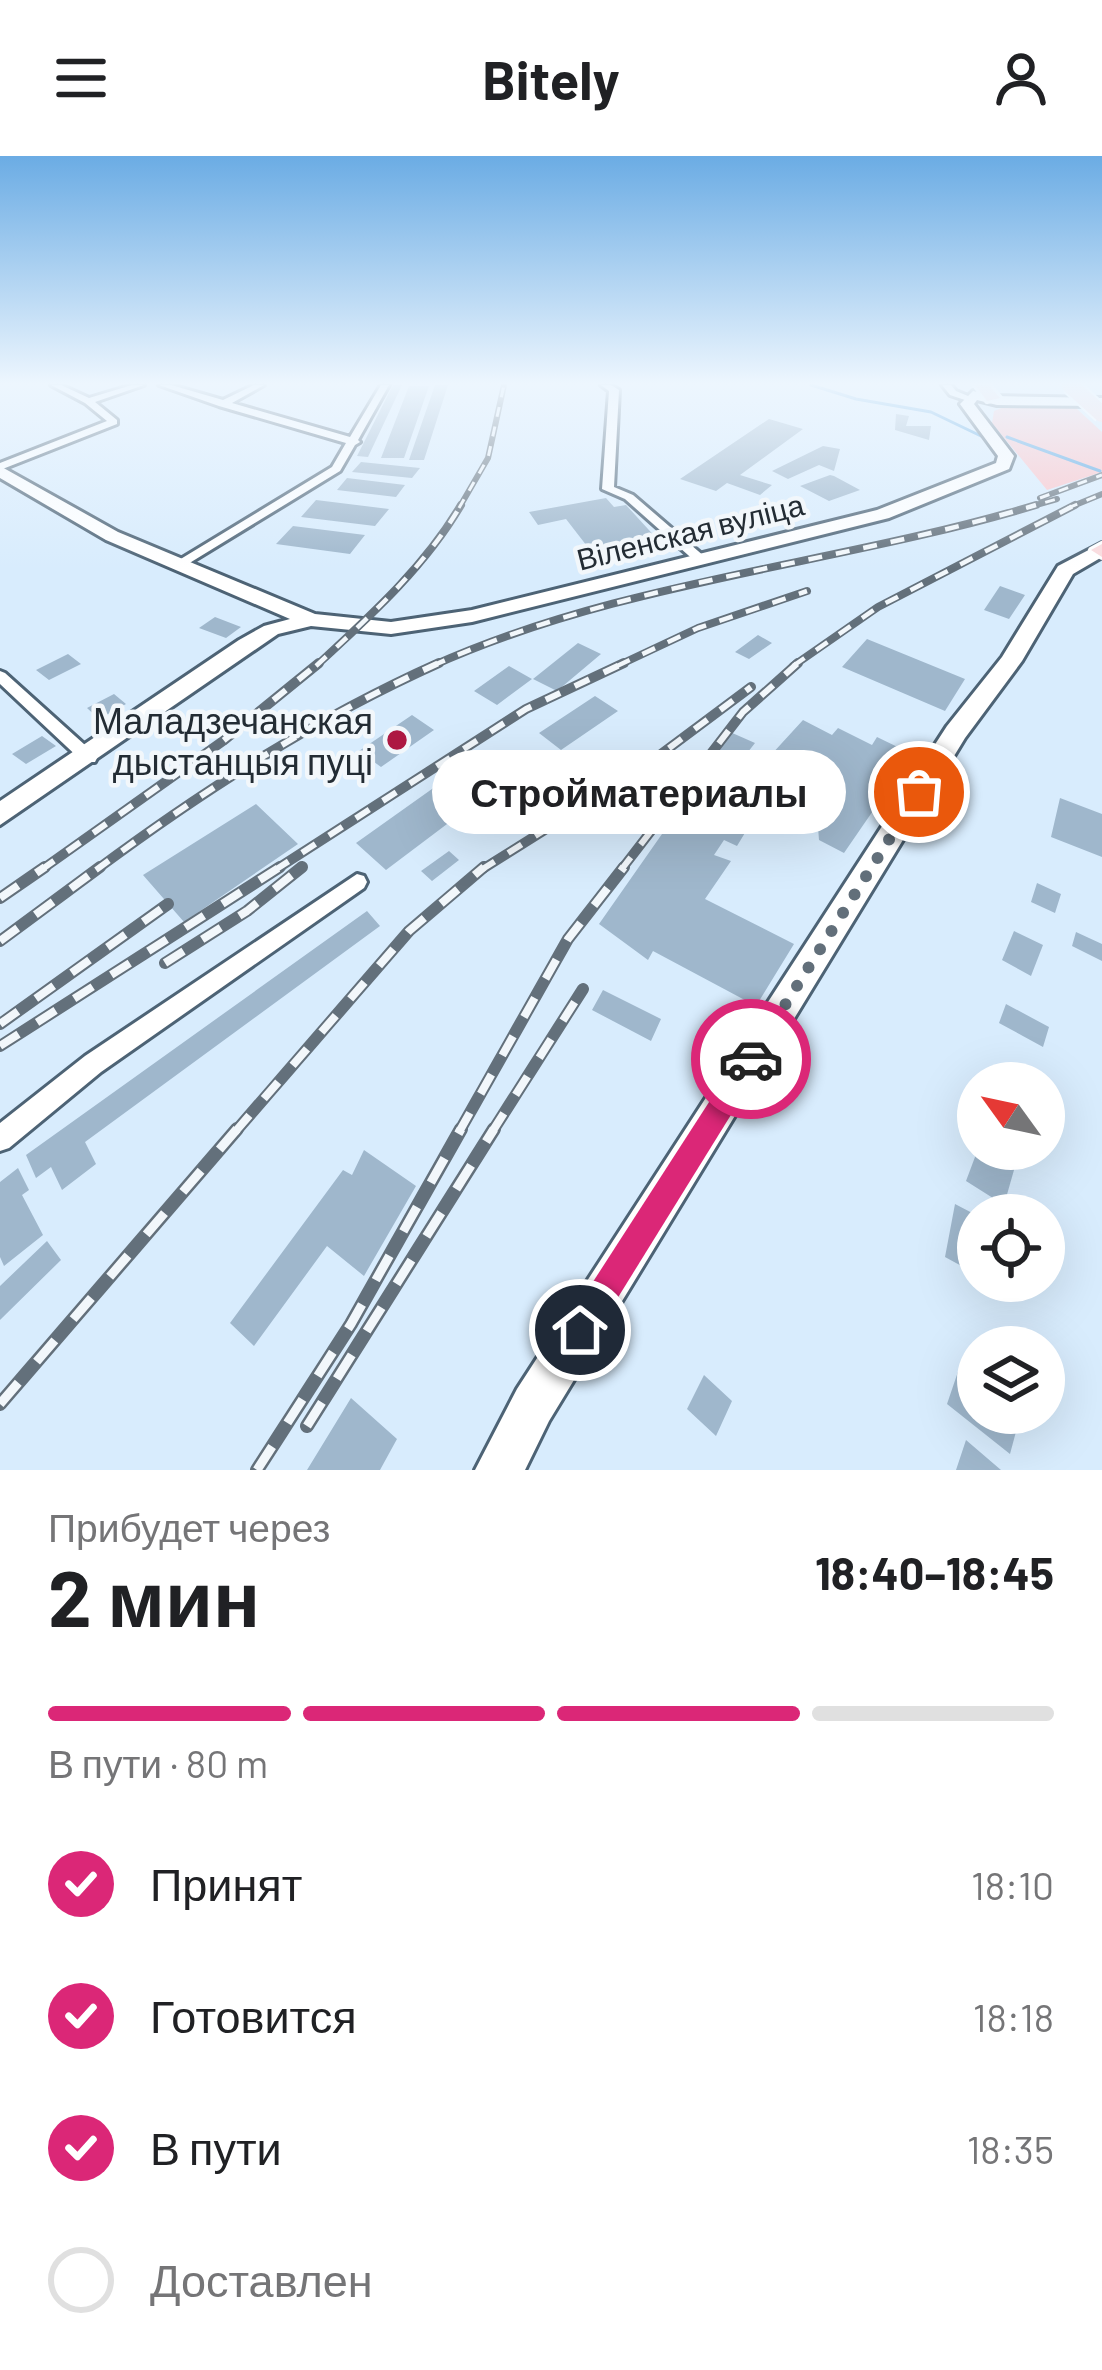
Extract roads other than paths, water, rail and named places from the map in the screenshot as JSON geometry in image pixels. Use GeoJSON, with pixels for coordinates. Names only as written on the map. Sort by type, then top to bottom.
{"type":"FeatureCollection","features":[{"type":"Feature","properties":{"kind":"main road","name":"Віленская вуліца"},"geometry":{"type":"LineString","coordinates":[[311,620],[391,628],[432,624],[701,560],[883,514],[998,470],[1006,456],[1002,446]]}},
{"type":"Feature","properties":{"kind":"main road"},"geometry":{"type":"LineString","coordinates":[[0,469],[112,536],[183,562],[311,620]]}},
{"type":"Feature","properties":{"kind":"main road"},"geometry":{"type":"LineString","coordinates":[[499,1470],[533,1405],[956,732],[1012,661],[1065,570],[1102,550]]}},
{"type":"Feature","properties":{"kind":"main road"},"geometry":{"type":"LineString","coordinates":[[0,815],[247,645],[272,630],[311,620]]}},
{"type":"Feature","properties":{"kind":"street"},"geometry":{"type":"LineString","coordinates":[[0,469],[55,446]]}},
{"type":"Feature","properties":{"kind":"street"},"geometry":{"type":"LineString","coordinates":[[183,562],[336,469],[352,446]]}},
{"type":"Feature","properties":{"kind":"street"},"geometry":{"type":"LineString","coordinates":[[611,446],[608,490],[629,497],[701,560]]}},
{"type":"Feature","properties":{"kind":"street"},"geometry":{"type":"LineString","coordinates":[[0,676],[89,758]]}},
{"type":"Feature","properties":{"kind":"street"},"geometry":{"type":"LineString","coordinates":[[0,1139],[93,1064],[357,882]]}},
{"type":"Feature","properties":{"kind":"waterway"},"geometry":{"type":"LineString","coordinates":[[1032,446],[1100,471]]}},
{"type":"Feature","properties":{"kind":"railway"},"geometry":{"type":"LineString","coordinates":[[459,508],[491,446]]}},
{"type":"Feature","properties":{"kind":"railway"},"geometry":{"type":"LineString","coordinates":[[1040,498],[1102,475]]}},
{"type":"Feature","properties":{"kind":"railway"},"geometry":{"type":"LineString","coordinates":[[1074,506],[1102,494]]}},
{"type":"Feature","properties":{"kind":"railway"},"geometry":{"type":"LineString","coordinates":[[1026,508],[1057,499]]}},
{"type":"Feature","properties":{"kind":"railway"},"geometry":{"type":"LineString","coordinates":[[316,666],[413,571],[461,505]]}},
{"type":"Feature","properties":{"kind":"railway"},"geometry":{"type":"LineString","coordinates":[[437,664],[579,613],[1036,505]]}},
{"type":"Feature","properties":{"kind":"railway"},"geometry":{"type":"LineString","coordinates":[[793,666],[878,607],[1074,506]]}},
{"type":"Feature","properties":{"kind":"railway"},"geometry":{"type":"LineString","coordinates":[[1068,508],[1074,506]]}},
{"type":"Feature","properties":{"kind":"railway"},"geometry":{"type":"LineString","coordinates":[[617,666],[698,628],[807,591]]}},
{"type":"Feature","properties":{"kind":"railway"},"geometry":{"type":"LineString","coordinates":[[41,870],[223,741],[319,663]]}},
{"type":"Feature","properties":{"kind":"railway"},"geometry":{"type":"LineString","coordinates":[[275,870],[526,709],[624,663]]}},
{"type":"Feature","properties":{"kind":"railway"},"geometry":{"type":"LineString","coordinates":[[621,870],[743,712],[798,663]]}},
{"type":"Feature","properties":{"kind":"railway"},"geometry":{"type":"LineString","coordinates":[[96,870],[262,757],[437,664]]}},
{"type":"Feature","properties":{"kind":"railway"},"geometry":{"type":"LineString","coordinates":[[432,666],[437,664]]}},
{"type":"Feature","properties":{"kind":"railway"},"geometry":{"type":"LineString","coordinates":[[481,870],[637,772],[751,687]]}},
{"type":"Feature","properties":{"kind":"railway"},"geometry":{"type":"LineString","coordinates":[[0,898],[45,867]]}},
{"type":"Feature","properties":{"kind":"railway"},"geometry":{"type":"LineString","coordinates":[[0,941],[100,867]]}},
{"type":"Feature","properties":{"kind":"railway"},"geometry":{"type":"LineString","coordinates":[[0,1046],[280,867]]}},
{"type":"Feature","properties":{"kind":"railway"},"geometry":{"type":"LineString","coordinates":[[165,963],[247,911],[302,867]]}},
{"type":"Feature","properties":{"kind":"railway"},"geometry":{"type":"LineString","coordinates":[[235,1132],[409,931],[484,867]]}},
{"type":"Feature","properties":{"kind":"railway"},"geometry":{"type":"LineString","coordinates":[[459,1132],[568,939],[624,867]]}},
{"type":"Feature","properties":{"kind":"railway"},"geometry":{"type":"LineString","coordinates":[[0,1024],[168,904]]}},
{"type":"Feature","properties":{"kind":"railway"},"geometry":{"type":"LineString","coordinates":[[492,1132],[583,989]]}},
{"type":"Feature","properties":{"kind":"railway"},"geometry":{"type":"LineString","coordinates":[[0,1404],[237,1129]]}},
{"type":"Feature","properties":{"kind":"railway"},"geometry":{"type":"LineString","coordinates":[[257,1470],[351,1324],[461,1129]]}},
{"type":"Feature","properties":{"kind":"railway"},"geometry":{"type":"LineString","coordinates":[[307,1426],[494,1129]]}},
{"type":"Feature","properties":{"kind":"place","name":"Маладзечанская дыстанцыя пуці"},"geometry":{"type":"Point","coordinates":[397,740]}},
{"type":"Feature","properties":{"kind":"place","name":"Стройматериалы"},"geometry":{"type":"Point","coordinates":[919,792]}}]}
